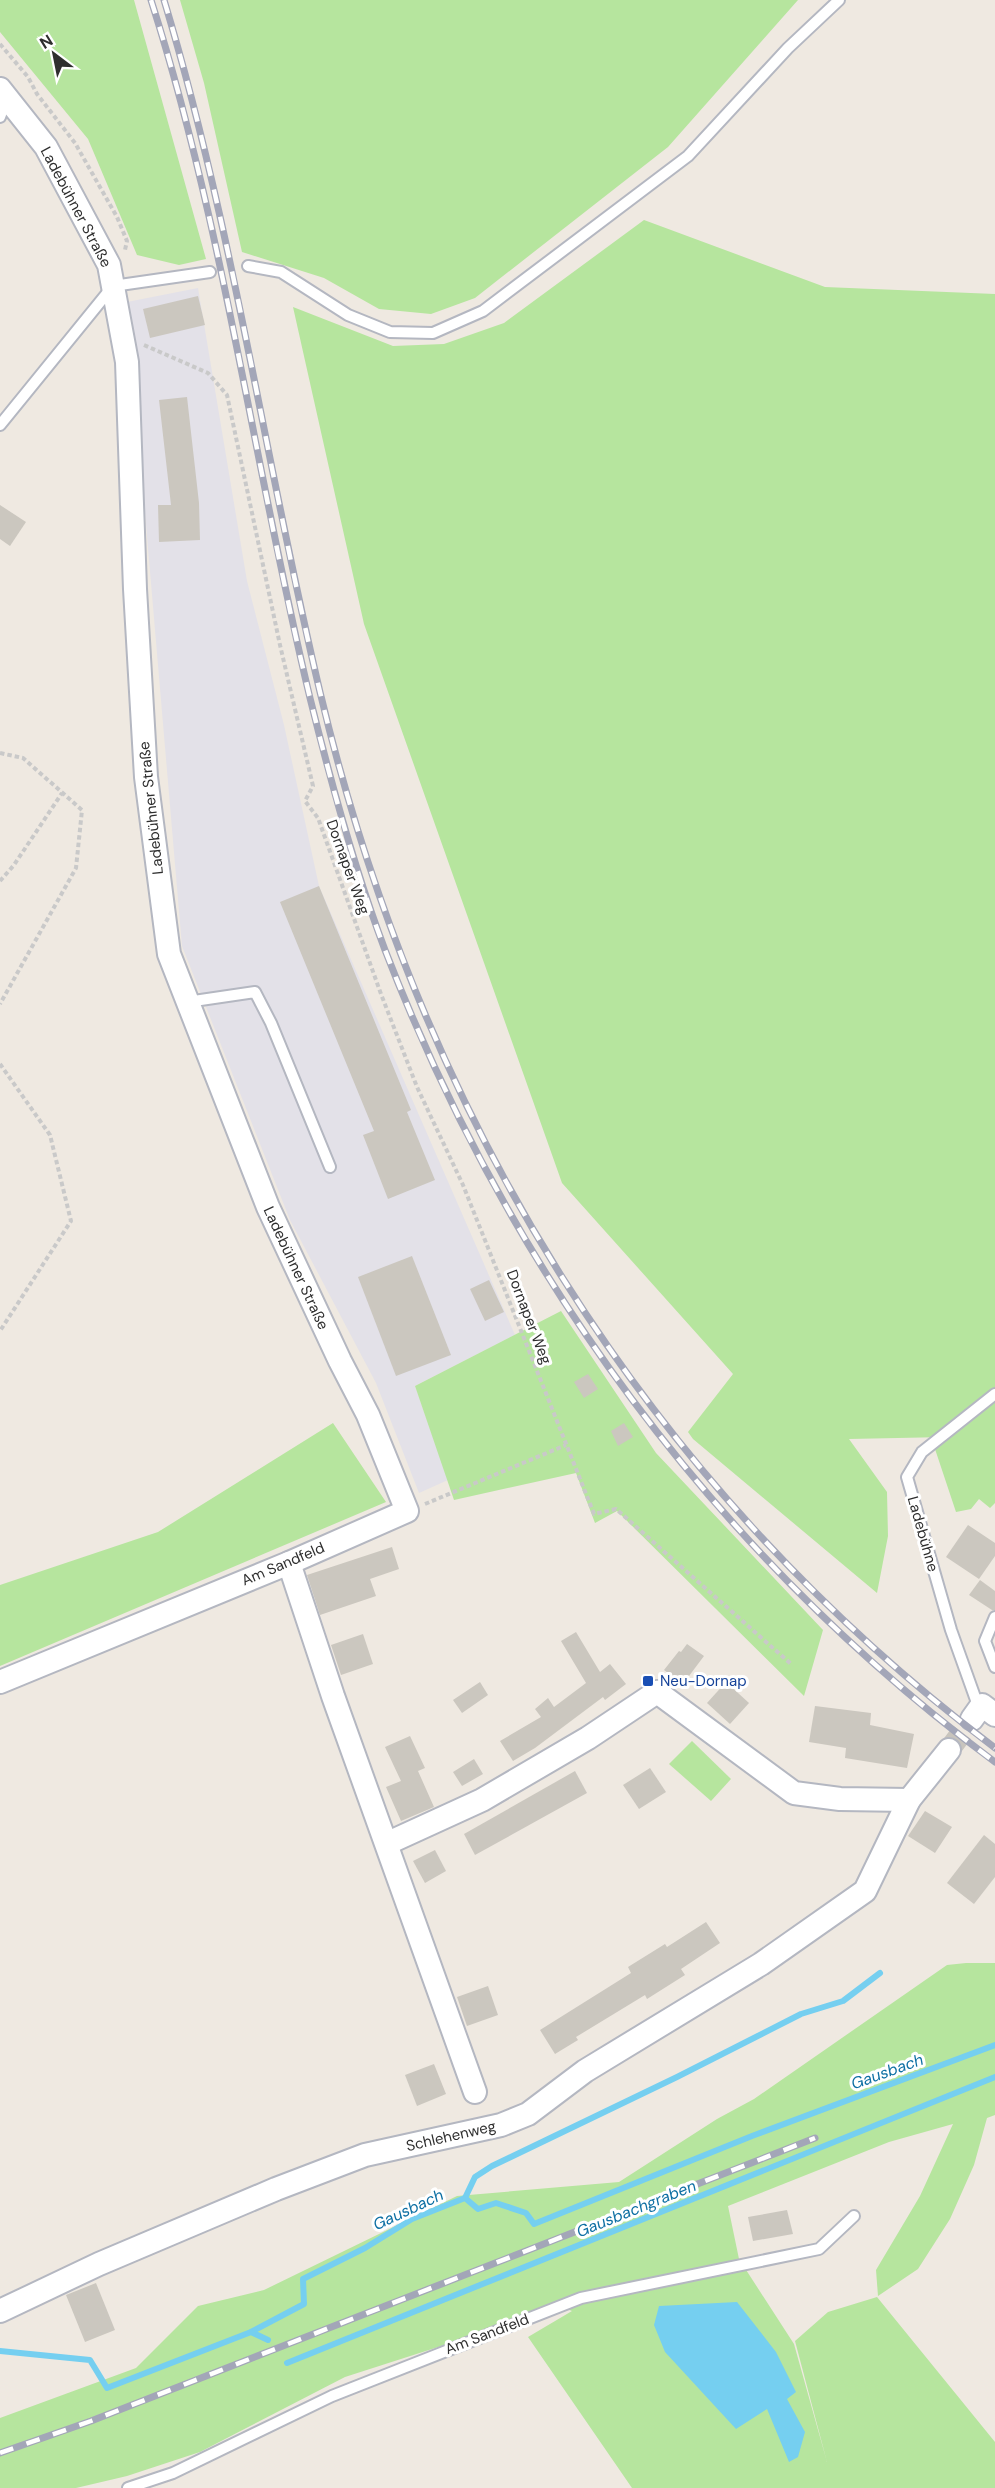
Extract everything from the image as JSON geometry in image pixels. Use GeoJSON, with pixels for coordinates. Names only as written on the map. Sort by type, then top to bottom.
{"type":"FeatureCollection","features":[{"type":"Feature","properties":{"kind":"street","name":"Ladebühner Straße"},"geometry":{"type":"LineString","coordinates":[[2,101],[46,147],[109,265],[127,363],[135,589],[146,777],[169,954],[268,1207],[340,1361],[368,1415],[407,1511]]}},
{"type":"Feature","properties":{"kind":"street","name":"Am Sandfeld"},"geometry":{"type":"LineString","coordinates":[[0,1682],[289,1563],[407,1511]]}},
{"type":"Feature","properties":{"kind":"street"},"geometry":{"type":"LineString","coordinates":[[289,1563],[333,1696],[388,1843],[475,2092]]}},
{"type":"Feature","properties":{"kind":"street"},"geometry":{"type":"LineString","coordinates":[[388,1843],[482,1800],[588,1738],[657,1692],[794,1793],[840,1799],[909,1800],[949,1750]]}},
{"type":"Feature","properties":{"kind":"street","name":"Schlehenweg"},"geometry":{"type":"LineString","coordinates":[[0,2311],[120,2255],[276,2189],[364,2155],[501,2126],[528,2114],[585,2071],[761,1964],[865,1891],[909,1800]]}},
{"type":"Feature","properties":{"kind":"lane"},"geometry":{"type":"LineString","coordinates":[[248,266],[281,272],[348,315],[390,332],[433,333],[483,311],[688,156],[788,48],[839,0]]}},
{"type":"Feature","properties":{"kind":"lane"},"geometry":{"type":"LineString","coordinates":[[0,425],[113,286],[210,272]]}},
{"type":"Feature","properties":{"kind":"lane"},"geometry":{"type":"LineString","coordinates":[[187,1002],[255,992],[271,1023],[330,1167]]}},
{"type":"Feature","properties":{"kind":"lane","name":"Ladebühne"},"geometry":{"type":"LineString","coordinates":[[983,1713],[976,1700],[951,1630],[907,1477],[922,1452],[995,1394]]}},
{"type":"Feature","properties":{"kind":"lane"},"geometry":{"type":"LineString","coordinates":[[995,1617],[984,1641],[995,1667]]}},
{"type":"Feature","properties":{"kind":"lane","name":"Am Sandfeld"},"geometry":{"type":"LineString","coordinates":[[129,2488],[173,2473],[332,2396],[581,2298],[819,2249],[854,2216]]}},
{"type":"Feature","properties":{"kind":"path","name":"Dornaper Weg"},"geometry":{"type":"LineString","coordinates":[[122,337],[168,354],[208,373],[228,394],[280,645],[313,786],[305,801],[318,818],[413,1077],[464,1185],[566,1445]]}},
{"type":"Feature","properties":{"kind":"path"},"geometry":{"type":"LineString","coordinates":[[0,753],[23,758],[82,810],[75,868],[0,1004]]}},
{"type":"Feature","properties":{"kind":"path"},"geometry":{"type":"LineString","coordinates":[[0,881],[14,865],[62,793]]}},
{"type":"Feature","properties":{"kind":"path"},"geometry":{"type":"LineString","coordinates":[[0,1064],[50,1135],[70,1221],[0,1331]]}},
{"type":"Feature","properties":{"kind":"path"},"geometry":{"type":"LineString","coordinates":[[407,1511],[566,1445],[594,1514],[616,1509],[791,1664]]}},
{"type":"Feature","properties":{"kind":"shaded area"},"geometry":{"type":"Polygon","coordinates":[[[198,288],[247,581],[284,725],[319,886],[515,1335],[415,1386],[448,1480],[419,1493],[376,1383],[290,1220],[182,946],[127,302],[198,288]]]}},
{"type":"Feature","properties":{"kind":"green space"},"geometry":{"type":"Polygon","coordinates":[[[0,0],[134,0],[206,259],[179,265],[137,255],[88,139],[0,32],[0,0]]]}},
{"type":"Feature","properties":{"kind":"green space"},"geometry":{"type":"Polygon","coordinates":[[[180,0],[798,0],[668,147],[475,298],[431,314],[379,309],[324,278],[242,252],[204,83],[180,0]]]}},
{"type":"Feature","properties":{"kind":"green space"},"geometry":{"type":"Polygon","coordinates":[[[644,220],[825,287],[995,294],[995,1503],[990,1508],[979,1499],[971,1509],[956,1512],[935,1449],[946,1437],[849,1439],[887,1492],[888,1536],[877,1593],[693,1439],[688,1432],[733,1374],[562,1183],[364,624],[293,307],[393,346],[444,344],[504,323],[644,220]]]}},
{"type":"Feature","properties":{"kind":"green space"},"geometry":{"type":"Polygon","coordinates":[[[561,1311],[656,1453],[823,1630],[804,1696],[617,1511],[595,1523],[576,1473],[454,1500],[415,1386],[561,1311]]]}},
{"type":"Feature","properties":{"kind":"green space"},"geometry":{"type":"Polygon","coordinates":[[[333,1423],[386,1502],[0,1666],[0,1585],[158,1532],[333,1423]]]}},
{"type":"Feature","properties":{"kind":"green space"},"geometry":{"type":"Polygon","coordinates":[[[692,1741],[731,1779],[711,1801],[669,1764],[692,1741]]]}},
{"type":"Feature","properties":{"kind":"green space"},"geometry":{"type":"Polygon","coordinates":[[[995,1963],[995,2115],[987,2118],[974,2165],[950,2219],[918,2269],[878,2296],[876,2270],[920,2196],[953,2124],[889,2142],[728,2206],[739,2259],[794,2344],[827,2462],[795,2341],[828,2312],[877,2297],[995,2442],[995,2488],[632,2488],[528,2337],[572,2311],[556,2305],[488,2331],[345,2377],[200,2452],[127,2476],[76,2488],[0,2488],[0,2418],[136,2368],[198,2306],[264,2290],[457,2196],[619,2182],[717,2119],[754,2099],[947,1965],[995,1963]]]}},
{"type":"Feature","properties":{"kind":"water"},"geometry":{"type":"Polygon","coordinates":[[[737,2302],[776,2352],[796,2392],[787,2399],[805,2432],[798,2457],[789,2462],[767,2409],[736,2429],[665,2352],[654,2325],[659,2306],[737,2302]]]}},
{"type":"Feature","properties":{"kind":"building"},"geometry":{"type":"Polygon","coordinates":[[[198,296],[205,325],[150,338],[143,309],[198,296]]]}},
{"type":"Feature","properties":{"kind":"building"},"geometry":{"type":"Polygon","coordinates":[[[187,397],[199,503],[200,540],[159,542],[158,505],[171,505],[159,400],[187,397]]]}},
{"type":"Feature","properties":{"kind":"building"},"geometry":{"type":"Polygon","coordinates":[[[0,505],[26,522],[10,546],[0,539],[0,505]]]}},
{"type":"Feature","properties":{"kind":"building"},"geometry":{"type":"Polygon","coordinates":[[[319,886],[411,1110],[407,1112],[435,1180],[388,1199],[363,1135],[374,1131],[280,902],[319,886]]]}},
{"type":"Feature","properties":{"kind":"building"},"geometry":{"type":"Polygon","coordinates":[[[412,1256],[451,1355],[396,1376],[358,1277],[412,1256]]]}},
{"type":"Feature","properties":{"kind":"building"},"geometry":{"type":"Polygon","coordinates":[[[489,1280],[504,1312],[485,1321],[470,1289],[489,1280]]]}},
{"type":"Feature","properties":{"kind":"building"},"geometry":{"type":"Polygon","coordinates":[[[588,1374],[598,1389],[584,1398],[574,1382],[588,1374]]]}},
{"type":"Feature","properties":{"kind":"building"},"geometry":{"type":"Polygon","coordinates":[[[624,1423],[633,1437],[618,1446],[611,1431],[624,1423]]]}},
{"type":"Feature","properties":{"kind":"building"},"geometry":{"type":"Polygon","coordinates":[[[968,1525],[995,1543],[995,1556],[979,1579],[946,1557],[968,1525]]]}},
{"type":"Feature","properties":{"kind":"building"},"geometry":{"type":"Polygon","coordinates":[[[392,1547],[399,1569],[370,1579],[376,1596],[320,1615],[307,1575],[392,1547]]]}},
{"type":"Feature","properties":{"kind":"building"},"geometry":{"type":"Polygon","coordinates":[[[980,1580],[995,1591],[995,1610],[969,1595],[980,1580]]]}},
{"type":"Feature","properties":{"kind":"building"},"geometry":{"type":"Polygon","coordinates":[[[576,1632],[600,1672],[610,1664],[626,1684],[605,1700],[603,1697],[535,1748],[513,1761],[500,1741],[541,1717],[535,1709],[548,1698],[554,1707],[586,1683],[561,1641],[576,1632]]]}},
{"type":"Feature","properties":{"kind":"building"},"geometry":{"type":"Polygon","coordinates":[[[363,1634],[373,1664],[341,1675],[331,1645],[363,1634]]]}},
{"type":"Feature","properties":{"kind":"building"},"geometry":{"type":"Polygon","coordinates":[[[687,1644],[704,1656],[683,1684],[664,1670],[687,1644]]]}},
{"type":"Feature","properties":{"kind":"building"},"geometry":{"type":"Polygon","coordinates":[[[480,1682],[488,1695],[462,1713],[453,1700],[480,1682]]]}},
{"type":"Feature","properties":{"kind":"building"},"geometry":{"type":"Polygon","coordinates":[[[726,1682],[749,1703],[730,1724],[707,1703],[726,1682]]]}},
{"type":"Feature","properties":{"kind":"building"},"geometry":{"type":"Polygon","coordinates":[[[815,1706],[871,1713],[870,1725],[914,1734],[907,1768],[845,1758],[846,1748],[809,1742],[815,1706]]]}},
{"type":"Feature","properties":{"kind":"building"},"geometry":{"type":"Polygon","coordinates":[[[410,1736],[425,1768],[418,1771],[434,1807],[401,1821],[386,1787],[401,1781],[385,1747],[410,1736]]]}},
{"type":"Feature","properties":{"kind":"building"},"geometry":{"type":"Polygon","coordinates":[[[474,1759],[483,1774],[462,1786],[453,1772],[474,1759]]]}},
{"type":"Feature","properties":{"kind":"building"},"geometry":{"type":"Polygon","coordinates":[[[650,1768],[666,1792],[639,1809],[623,1785],[650,1768]]]}},
{"type":"Feature","properties":{"kind":"building"},"geometry":{"type":"Polygon","coordinates":[[[575,1771],[587,1793],[475,1855],[464,1834],[575,1771]]]}},
{"type":"Feature","properties":{"kind":"building"},"geometry":{"type":"Polygon","coordinates":[[[925,1811],[952,1827],[935,1853],[908,1836],[925,1811]]]}},
{"type":"Feature","properties":{"kind":"building"},"geometry":{"type":"Polygon","coordinates":[[[984,1835],[995,1844],[995,1877],[974,1904],[947,1883],[984,1835]]]}},
{"type":"Feature","properties":{"kind":"building"},"geometry":{"type":"Polygon","coordinates":[[[435,1850],[446,1871],[425,1883],[413,1861],[435,1850]]]}},
{"type":"Feature","properties":{"kind":"building"},"geometry":{"type":"Polygon","coordinates":[[[706,1922],[720,1943],[681,1969],[685,1975],[647,1999],[645,1995],[576,2037],[578,2040],[555,2054],[540,2030],[631,1973],[628,1967],[665,1944],[667,1947],[706,1922]]]}},
{"type":"Feature","properties":{"kind":"building"},"geometry":{"type":"Polygon","coordinates":[[[488,1986],[498,2015],[467,2026],[457,1997],[488,1986]]]}},
{"type":"Feature","properties":{"kind":"building"},"geometry":{"type":"Polygon","coordinates":[[[434,2064],[446,2094],[417,2106],[405,2075],[434,2064]]]}},
{"type":"Feature","properties":{"kind":"building"},"geometry":{"type":"Polygon","coordinates":[[[787,2210],[793,2234],[753,2241],[748,2217],[787,2210]]]}},
{"type":"Feature","properties":{"kind":"building"},"geometry":{"type":"Polygon","coordinates":[[[96,2283],[115,2330],[85,2342],[66,2295],[96,2283]]]}},
{"type":"Feature","properties":{"kind":"waterway"},"geometry":{"type":"LineString","coordinates":[[465,2198],[475,2177],[492,2166],[801,2014],[843,2001],[880,1973]]}},
{"type":"Feature","properties":{"kind":"waterway","name":"Gausbach"},"geometry":{"type":"LineString","coordinates":[[0,2351],[90,2360],[107,2388],[251,2332],[304,2304],[303,2279],[365,2248],[412,2219],[465,2198],[478,2209],[496,2203],[526,2213],[534,2224],[752,2136],[995,2045]]}},
{"type":"Feature","properties":{"kind":"waterway","name":"Gausbachgraben"},"geometry":{"type":"LineString","coordinates":[[287,2363],[995,2077]]}},
{"type":"Feature","properties":{"kind":"waterway","name":"Gausbachgraben"},"geometry":{"type":"LineString","coordinates":[[251,2332],[268,2340]]}},
{"type":"Feature","properties":{"kind":"tunnel"},"geometry":{"type":"LineString","coordinates":[[949,1750],[972,1719]]}},
{"type":"Feature","properties":{"kind":"railway"},"geometry":{"type":"LineString","coordinates":[[151,0],[199,173],[219,260],[290,611],[326,762],[353,857],[385,950],[436,1069],[494,1184],[559,1294],[632,1399],[712,1499],[799,1593],[894,1681],[995,1762]]}},
{"type":"Feature","properties":{"kind":"railway"},"geometry":{"type":"LineString","coordinates":[[164,0],[210,172],[320,692],[364,849],[419,999],[486,1143],[564,1280],[654,1410],[756,1531],[870,1644],[995,1748]]}},
{"type":"Feature","properties":{"kind":"railway"},"geometry":{"type":"LineString","coordinates":[[0,2453],[91,2421],[815,2138]]}},
{"type":"Feature","properties":{"kind":"place","name":"Neu-Dornap"},"geometry":{"type":"Point","coordinates":[648,1681]}}]}
